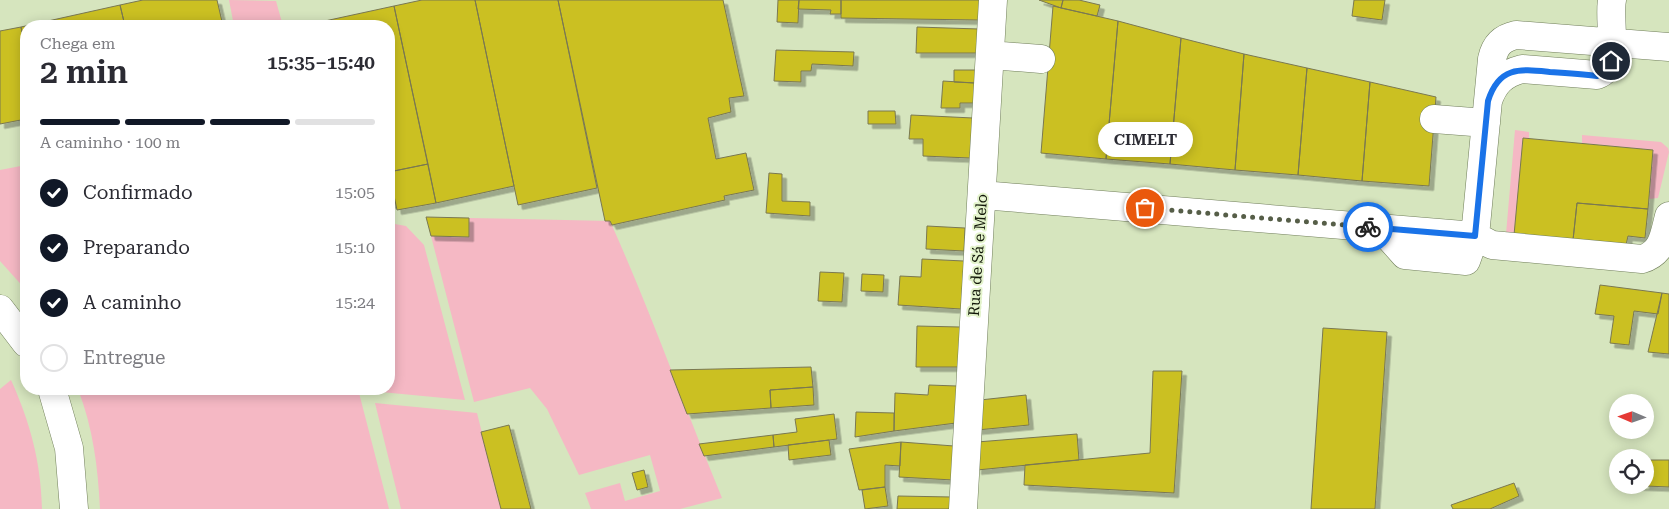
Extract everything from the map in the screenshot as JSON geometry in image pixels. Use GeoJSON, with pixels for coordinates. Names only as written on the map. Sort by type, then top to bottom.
{"type":"FeatureCollection","features":[{"type":"Feature","properties":{"kind":"street","name":"Rua de Sá e Melo"},"geometry":{"type":"LineString","coordinates":[[963,509],[993,0]]}},
{"type":"Feature","properties":{"kind":"street"},"geometry":{"type":"LineString","coordinates":[[1611,42],[1610,11],[1612,0]]}},
{"type":"Feature","properties":{"kind":"street"},"geometry":{"type":"LineString","coordinates":[[1475,236],[1494,53],[1502,40],[1508,36],[1669,47]]}},
{"type":"Feature","properties":{"kind":"street"},"geometry":{"type":"LineString","coordinates":[[990,55],[1041,59]]}},
{"type":"Feature","properties":{"kind":"street"},"geometry":{"type":"LineString","coordinates":[[1434,119],[1487,112]]}},
{"type":"Feature","properties":{"kind":"street"},"geometry":{"type":"LineString","coordinates":[[982,196],[1475,236],[1492,245],[1642,259],[1653,256],[1659,250],[1669,216]]}},
{"type":"Feature","properties":{"kind":"street"},"geometry":{"type":"LineString","coordinates":[[0,309],[20,335]]}},
{"type":"Feature","properties":{"kind":"street"},"geometry":{"type":"LineString","coordinates":[[54,395],[69,448],[74,509]]}},
{"type":"Feature","properties":{"kind":"shaded area"},"geometry":{"type":"Polygon","coordinates":[[[229,0],[276,1],[281,20],[233,20],[229,0]]]}},
{"type":"Feature","properties":{"kind":"shaded area"},"geometry":{"type":"Polygon","coordinates":[[[1515,130],[1529,132],[1529,139],[1523,139],[1514,235],[1506,234],[1515,130]]]}},
{"type":"Feature","properties":{"kind":"shaded area"},"geometry":{"type":"Polygon","coordinates":[[[1582,135],[1661,142],[1668,148],[1669,152],[1658,198],[1649,199],[1653,150],[1582,143],[1582,135]]]}},
{"type":"Feature","properties":{"kind":"shaded area"},"geometry":{"type":"Polygon","coordinates":[[[20,166],[20,283],[0,261],[0,170],[20,166]]]}},
{"type":"Feature","properties":{"kind":"shaded area"},"geometry":{"type":"Polygon","coordinates":[[[469,218],[610,221],[722,498],[680,509],[591,509],[585,493],[620,483],[625,501],[660,491],[650,455],[579,475],[547,409],[530,388],[474,402],[431,236],[469,237],[469,218]]]}},
{"type":"Feature","properties":{"kind":"shaded area"},"geometry":{"type":"Polygon","coordinates":[[[395,224],[406,226],[424,245],[465,400],[395,393],[395,224]]]}},
{"type":"Feature","properties":{"kind":"shaded area"},"geometry":{"type":"Polygon","coordinates":[[[11,380],[24,411],[37,459],[42,509],[0,509],[0,389],[11,380]]]}},
{"type":"Feature","properties":{"kind":"shaded area"},"geometry":{"type":"Polygon","coordinates":[[[80,395],[360,395],[389,509],[100,509],[94,448],[80,395]]]}},
{"type":"Feature","properties":{"kind":"shaded area"},"geometry":{"type":"Polygon","coordinates":[[[375,403],[477,413],[501,509],[401,509],[375,403]]]}},
{"type":"Feature","properties":{"kind":"building"},"geometry":{"type":"Polygon","coordinates":[[[143,0],[217,0],[222,20],[124,20],[120,5],[143,0]]]}},
{"type":"Feature","properties":{"kind":"building"},"geometry":{"type":"Polygon","coordinates":[[[422,0],[475,0],[514,186],[436,203],[394,6],[422,0]]]}},
{"type":"Feature","properties":{"kind":"building"},"geometry":{"type":"Polygon","coordinates":[[[475,0],[558,0],[597,188],[518,205],[475,0]]]}},
{"type":"Feature","properties":{"kind":"building"},"geometry":{"type":"Polygon","coordinates":[[[558,0],[723,0],[744,96],[729,98],[731,112],[708,118],[716,159],[746,153],[754,190],[724,196],[725,200],[612,225],[610,221],[605,221],[558,0]]]}},
{"type":"Feature","properties":{"kind":"building"},"geometry":{"type":"Polygon","coordinates":[[[778,0],[799,0],[798,23],[777,22],[778,0]]]}},
{"type":"Feature","properties":{"kind":"building"},"geometry":{"type":"Polygon","coordinates":[[[799,0],[841,0],[841,14],[830,14],[831,10],[798,9],[799,0]]]}},
{"type":"Feature","properties":{"kind":"building"},"geometry":{"type":"Polygon","coordinates":[[[841,0],[981,0],[979,20],[841,18],[841,0]]]}},
{"type":"Feature","properties":{"kind":"building"},"geometry":{"type":"Polygon","coordinates":[[[1039,0],[1063,0],[1061,8],[1039,0]]]}},
{"type":"Feature","properties":{"kind":"building"},"geometry":{"type":"Polygon","coordinates":[[[1063,0],[1079,0],[1100,5],[1097,16],[1061,8],[1063,0]]]}},
{"type":"Feature","properties":{"kind":"building"},"geometry":{"type":"Polygon","coordinates":[[[1354,0],[1385,0],[1382,20],[1352,16],[1354,0]]]}},
{"type":"Feature","properties":{"kind":"building"},"geometry":{"type":"Polygon","coordinates":[[[120,5],[124,20],[52,20],[120,5]]]}},
{"type":"Feature","properties":{"kind":"building"},"geometry":{"type":"Polygon","coordinates":[[[394,6],[428,164],[395,171],[395,20],[329,20],[394,6]]]}},
{"type":"Feature","properties":{"kind":"building"},"geometry":{"type":"Polygon","coordinates":[[[1053,6],[1118,21],[1106,159],[1041,153],[1053,6]]]}},
{"type":"Feature","properties":{"kind":"building"},"geometry":{"type":"Polygon","coordinates":[[[1118,21],[1181,38],[1170,164],[1106,159],[1118,21]]]}},
{"type":"Feature","properties":{"kind":"building"},"geometry":{"type":"Polygon","coordinates":[[[20,27],[20,120],[0,124],[0,31],[20,27]]]}},
{"type":"Feature","properties":{"kind":"building"},"geometry":{"type":"Polygon","coordinates":[[[917,27],[979,29],[977,53],[916,53],[917,27]]]}},
{"type":"Feature","properties":{"kind":"building"},"geometry":{"type":"Polygon","coordinates":[[[1181,38],[1244,54],[1235,170],[1170,164],[1181,38]]]}},
{"type":"Feature","properties":{"kind":"building"},"geometry":{"type":"Polygon","coordinates":[[[776,50],[854,52],[853,66],[812,64],[811,71],[801,71],[801,82],[774,81],[776,50]]]}},
{"type":"Feature","properties":{"kind":"building"},"geometry":{"type":"Polygon","coordinates":[[[1244,54],[1307,68],[1298,175],[1235,170],[1244,54]]]}},
{"type":"Feature","properties":{"kind":"building"},"geometry":{"type":"Polygon","coordinates":[[[1307,68],[1370,82],[1362,181],[1298,175],[1307,68]]]}},
{"type":"Feature","properties":{"kind":"building"},"geometry":{"type":"Polygon","coordinates":[[[954,70],[976,70],[975,83],[954,82],[954,70]]]}},
{"type":"Feature","properties":{"kind":"building"},"geometry":{"type":"Polygon","coordinates":[[[943,81],[975,83],[974,103],[960,103],[960,108],[941,108],[943,81]]]}},
{"type":"Feature","properties":{"kind":"building"},"geometry":{"type":"Polygon","coordinates":[[[1370,82],[1436,97],[1429,186],[1362,181],[1370,82]]]}},
{"type":"Feature","properties":{"kind":"building"},"geometry":{"type":"Polygon","coordinates":[[[868,111],[895,111],[896,124],[868,124],[868,111]]]}},
{"type":"Feature","properties":{"kind":"building"},"geometry":{"type":"Polygon","coordinates":[[[911,115],[973,118],[970,158],[923,156],[923,139],[909,139],[911,115]]]}},
{"type":"Feature","properties":{"kind":"building"},"geometry":{"type":"Polygon","coordinates":[[[1523,138],[1653,150],[1648,209],[1577,203],[1573,240],[1514,235],[1523,138]]]}},
{"type":"Feature","properties":{"kind":"building"},"geometry":{"type":"Polygon","coordinates":[[[428,164],[436,203],[397,210],[395,200],[395,171],[428,164]]]}},
{"type":"Feature","properties":{"kind":"building"},"geometry":{"type":"Polygon","coordinates":[[[769,173],[782,174],[782,201],[810,202],[810,216],[766,213],[769,173]]]}},
{"type":"Feature","properties":{"kind":"building"},"geometry":{"type":"Polygon","coordinates":[[[1577,203],[1648,209],[1645,238],[1628,236],[1626,245],[1573,240],[1577,203]]]}},
{"type":"Feature","properties":{"kind":"building"},"geometry":{"type":"Polygon","coordinates":[[[426,217],[469,218],[469,237],[431,236],[426,217]]]}},
{"type":"Feature","properties":{"kind":"building"},"geometry":{"type":"Polygon","coordinates":[[[927,226],[965,228],[964,251],[926,249],[927,226]]]}},
{"type":"Feature","properties":{"kind":"building"},"geometry":{"type":"Polygon","coordinates":[[[922,259],[964,261],[961,309],[898,305],[900,276],[921,277],[922,259]]]}},
{"type":"Feature","properties":{"kind":"building"},"geometry":{"type":"Polygon","coordinates":[[[820,272],[844,273],[842,302],[818,301],[820,272]]]}},
{"type":"Feature","properties":{"kind":"building"},"geometry":{"type":"Polygon","coordinates":[[[862,274],[884,275],[883,292],[861,291],[862,274]]]}},
{"type":"Feature","properties":{"kind":"building"},"geometry":{"type":"Polygon","coordinates":[[[1600,285],[1662,293],[1658,314],[1634,311],[1629,345],[1610,343],[1614,316],[1595,314],[1600,285]]]}},
{"type":"Feature","properties":{"kind":"building"},"geometry":{"type":"Polygon","coordinates":[[[1662,293],[1669,294],[1669,354],[1648,352],[1662,293]]]}},
{"type":"Feature","properties":{"kind":"building"},"geometry":{"type":"Polygon","coordinates":[[[917,326],[960,327],[959,367],[916,367],[917,326]]]}},
{"type":"Feature","properties":{"kind":"building"},"geometry":{"type":"Polygon","coordinates":[[[1323,328],[1387,332],[1375,509],[1311,509],[1323,328]]]}},
{"type":"Feature","properties":{"kind":"building"},"geometry":{"type":"Polygon","coordinates":[[[811,367],[813,387],[770,390],[771,408],[687,414],[670,370],[811,367]]]}},
{"type":"Feature","properties":{"kind":"building"},"geometry":{"type":"Polygon","coordinates":[[[1153,371],[1182,371],[1174,493],[1024,485],[1025,465],[1150,453],[1153,371]]]}},
{"type":"Feature","properties":{"kind":"building"},"geometry":{"type":"Polygon","coordinates":[[[929,385],[957,386],[956,423],[894,431],[895,393],[928,395],[929,385]]]}},
{"type":"Feature","properties":{"kind":"building"},"geometry":{"type":"Polygon","coordinates":[[[813,387],[814,405],[771,408],[770,390],[813,387]]]}},
{"type":"Feature","properties":{"kind":"building"},"geometry":{"type":"Polygon","coordinates":[[[1026,395],[1029,425],[977,430],[980,400],[1026,395]]]}},
{"type":"Feature","properties":{"kind":"building"},"geometry":{"type":"Polygon","coordinates":[[[856,412],[894,413],[894,431],[855,437],[856,412]]]}},
{"type":"Feature","properties":{"kind":"building"},"geometry":{"type":"Polygon","coordinates":[[[834,414],[837,439],[774,447],[773,435],[797,432],[795,419],[834,414]]]}},
{"type":"Feature","properties":{"kind":"building"},"geometry":{"type":"Polygon","coordinates":[[[509,425],[531,509],[501,509],[481,432],[509,425]]]}},
{"type":"Feature","properties":{"kind":"building"},"geometry":{"type":"Polygon","coordinates":[[[1077,434],[1079,460],[977,470],[977,442],[1077,434]]]}},
{"type":"Feature","properties":{"kind":"building"},"geometry":{"type":"Polygon","coordinates":[[[773,435],[774,447],[704,456],[699,444],[773,435]]]}},
{"type":"Feature","properties":{"kind":"building"},"geometry":{"type":"Polygon","coordinates":[[[829,440],[831,455],[789,460],[788,445],[829,440]]]}},
{"type":"Feature","properties":{"kind":"building"},"geometry":{"type":"Polygon","coordinates":[[[901,442],[954,446],[953,480],[899,477],[901,442]]]}},
{"type":"Feature","properties":{"kind":"building"},"geometry":{"type":"Polygon","coordinates":[[[901,442],[900,466],[885,465],[885,487],[859,490],[849,449],[901,442]]]}},
{"type":"Feature","properties":{"kind":"building"},"geometry":{"type":"Polygon","coordinates":[[[1654,460],[1669,460],[1669,487],[1654,486],[1654,460]]]}},
{"type":"Feature","properties":{"kind":"building"},"geometry":{"type":"Polygon","coordinates":[[[644,470],[648,487],[637,490],[632,473],[644,470]]]}},
{"type":"Feature","properties":{"kind":"building"},"geometry":{"type":"Polygon","coordinates":[[[1514,483],[1519,496],[1490,509],[1453,509],[1451,505],[1514,483]]]}},
{"type":"Feature","properties":{"kind":"building"},"geometry":{"type":"Polygon","coordinates":[[[885,487],[888,506],[865,509],[862,490],[885,487]]]}},
{"type":"Feature","properties":{"kind":"building"},"geometry":{"type":"Polygon","coordinates":[[[898,496],[952,497],[951,509],[897,509],[898,496]]]}},
{"type":"Feature","properties":{"kind":"way so far"},"geometry":{"type":"LineString","coordinates":[[1145,208],[1368,227]]}},
{"type":"Feature","properties":{"kind":"place","name":"CIMELT"},"geometry":{"type":"Point","coordinates":[1145,208]}},
{"type":"Feature","properties":{"kind":"route"},"geometry":{"type":"LineString","coordinates":[[1368,227],[1475,236],[1488,101],[1491,90],[1498,80],[1513,71],[1522,69],[1597,76],[1609,67],[1611,61]]}}]}
